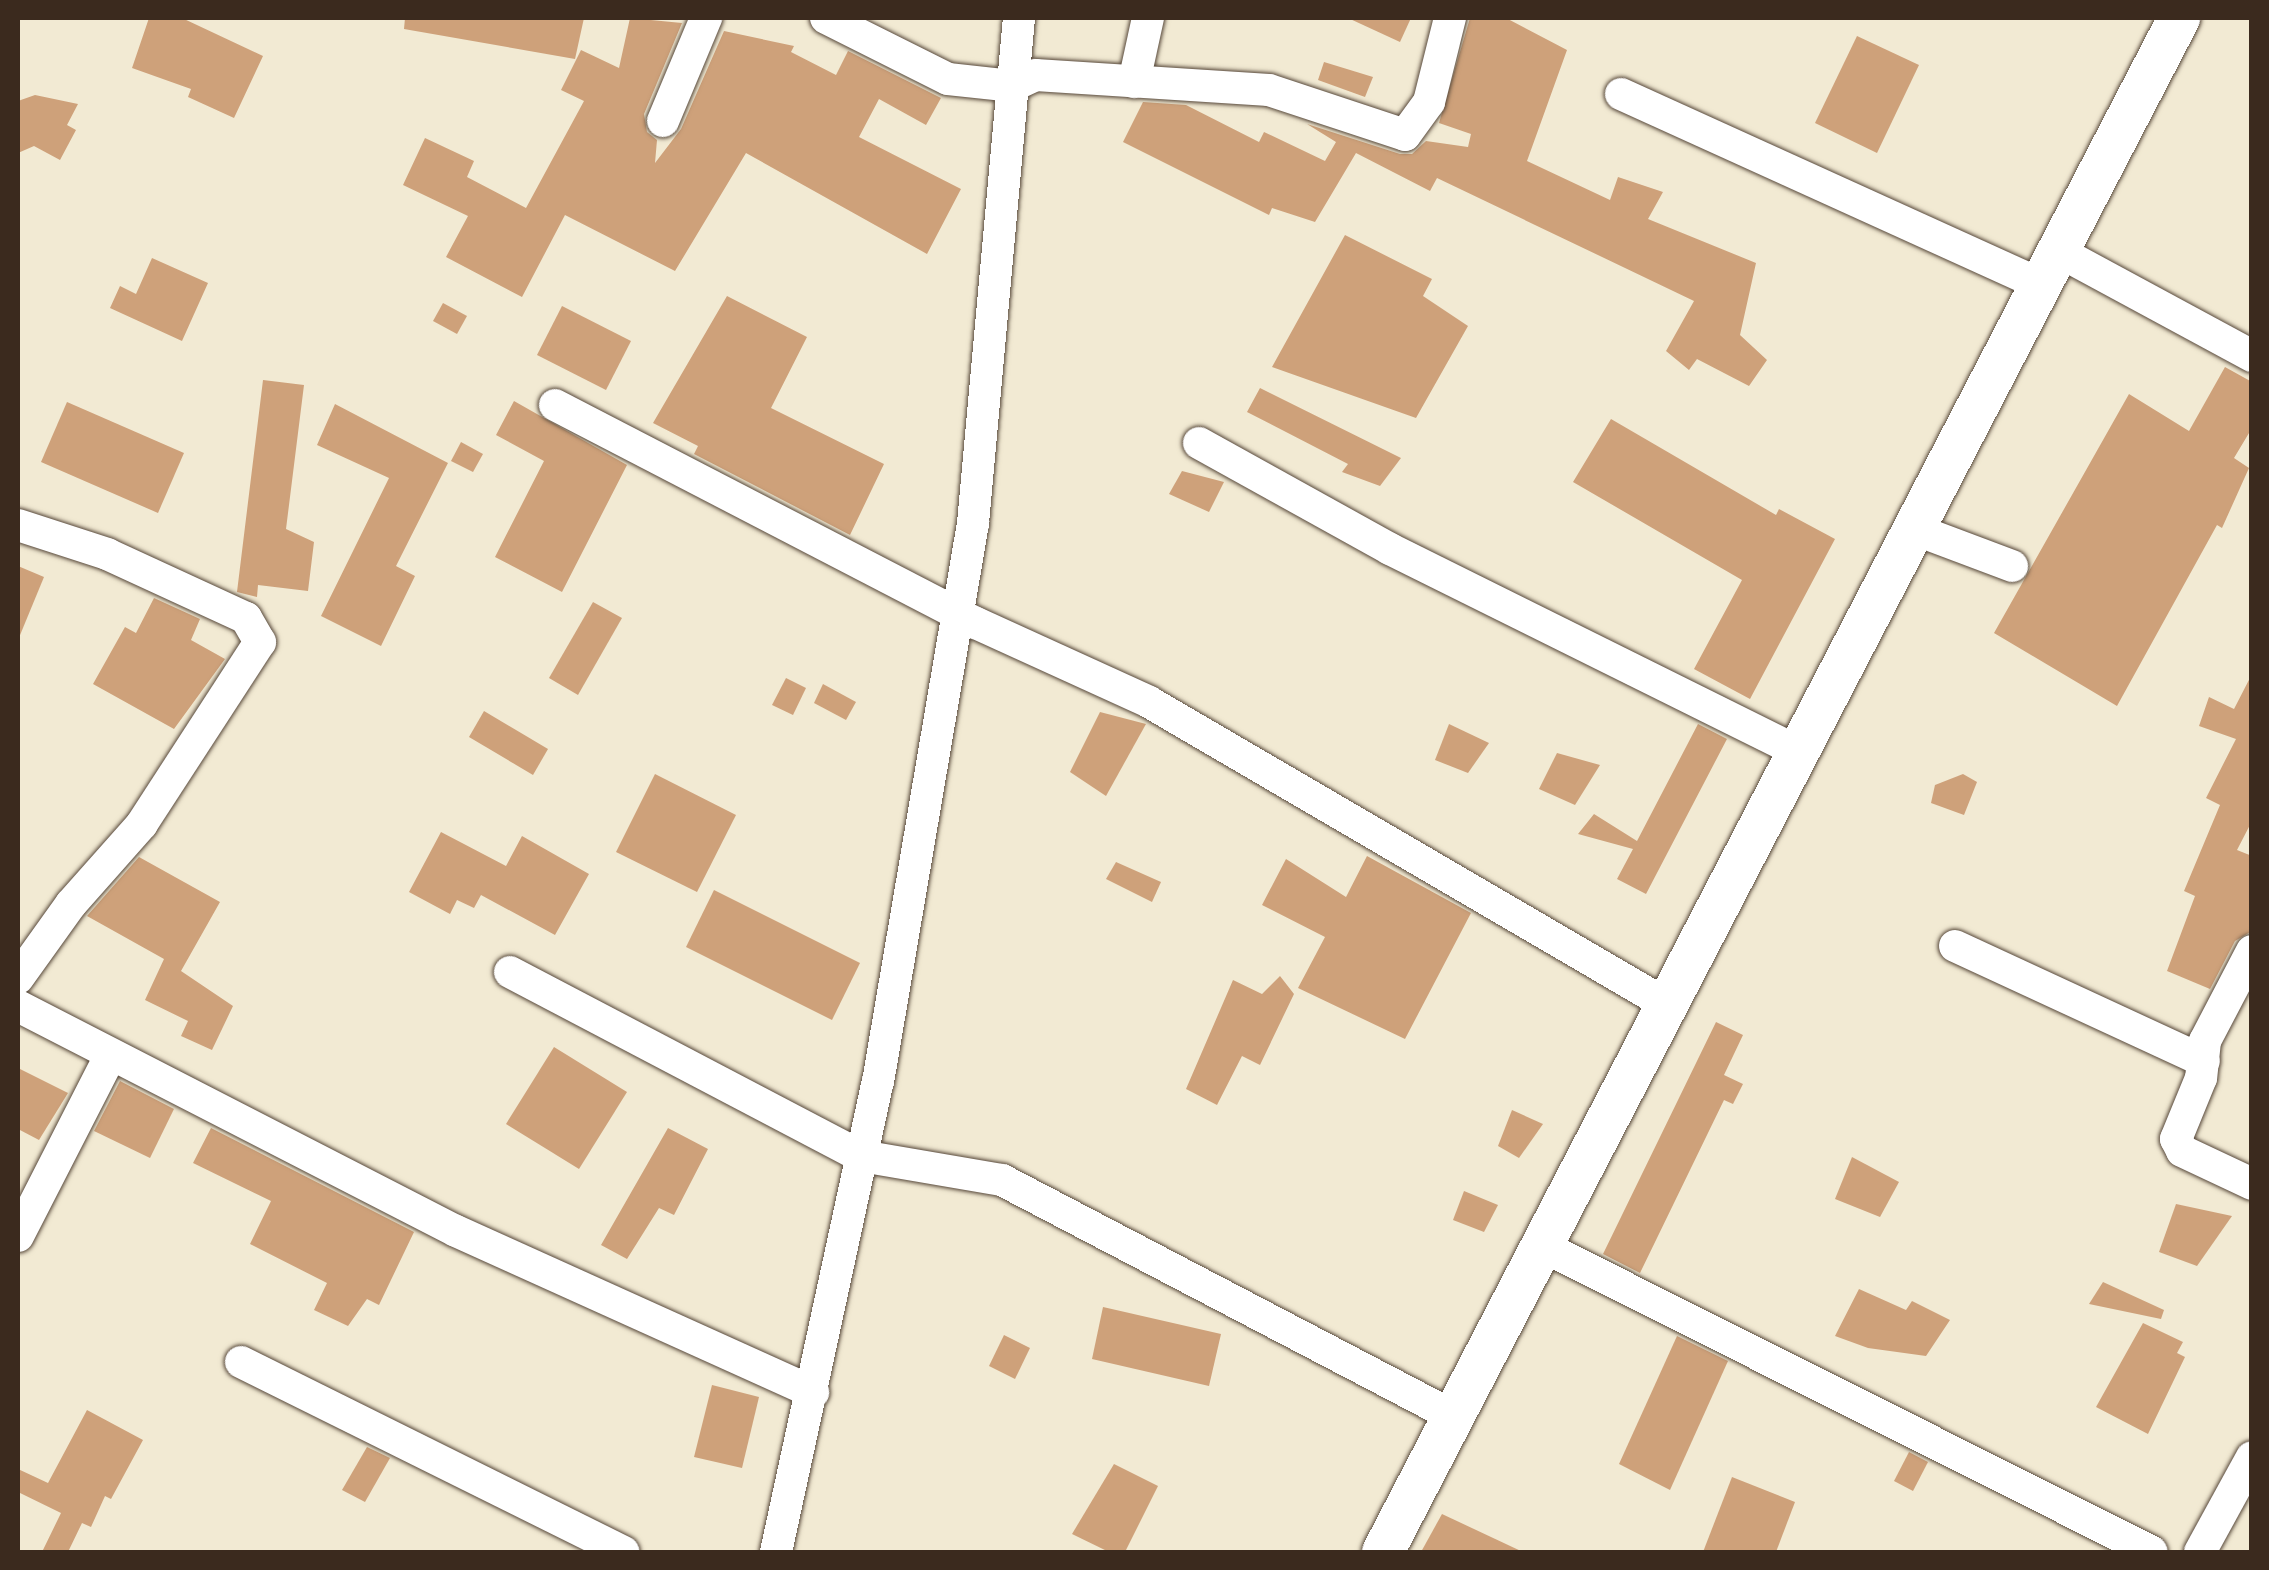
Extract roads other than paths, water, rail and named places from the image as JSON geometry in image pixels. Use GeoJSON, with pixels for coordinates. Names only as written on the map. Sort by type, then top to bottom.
{"type":"FeatureCollection","features":[{"type":"Feature","properties":{"kind":"main road"},"geometry":{"type":"LineString","coordinates":[[1382,1552],[2179,18]]}},
{"type":"Feature","properties":{"kind":"street"},"geometry":{"type":"LineString","coordinates":[[664,121],[706,18]]}},
{"type":"Feature","properties":{"kind":"street"},"geometry":{"type":"LineString","coordinates":[[826,18],[948,79],[1012,86],[1036,75],[1268,90],[1405,135],[1428,102],[1450,18]]}},
{"type":"Feature","properties":{"kind":"street"},"geometry":{"type":"LineString","coordinates":[[776,1552],[918,866],[976,486],[1018,18]]}},
{"type":"Feature","properties":{"kind":"street"},"geometry":{"type":"LineString","coordinates":[[1134,82],[1148,18]]}},
{"type":"Feature","properties":{"kind":"street"},"geometry":{"type":"LineString","coordinates":[[1621,94],[2047,267],[2252,356]]}},
{"type":"Feature","properties":{"kind":"street"},"geometry":{"type":"LineString","coordinates":[[555,405],[957,614],[1148,702],[1666,1004]]}},
{"type":"Feature","properties":{"kind":"street"},"geometry":{"type":"LineString","coordinates":[[1199,443],[1390,550],[1797,751]]}},
{"type":"Feature","properties":{"kind":"street"},"geometry":{"type":"LineString","coordinates":[[18,524],[107,554],[246,618],[260,642],[142,824],[71,904],[18,978]]}},
{"type":"Feature","properties":{"kind":"street"},"geometry":{"type":"LineString","coordinates":[[1912,528],[2012,566]]}},
{"type":"Feature","properties":{"kind":"street"},"geometry":{"type":"LineString","coordinates":[[1954,946],[2204,1061]]}},
{"type":"Feature","properties":{"kind":"street"},"geometry":{"type":"LineString","coordinates":[[2252,951],[2206,1041],[2204,1061],[2178,1146],[2252,1184]]}},
{"type":"Feature","properties":{"kind":"street"},"geometry":{"type":"LineString","coordinates":[[510,972],[861,1156],[1002,1180],[1453,1416]]}},
{"type":"Feature","properties":{"kind":"street"},"geometry":{"type":"LineString","coordinates":[[18,1006],[456,1231],[812,1392]]}},
{"type":"Feature","properties":{"kind":"street"},"geometry":{"type":"LineString","coordinates":[[18,1236],[111,1054]]}},
{"type":"Feature","properties":{"kind":"street"},"geometry":{"type":"LineString","coordinates":[[1542,1246],[2152,1552]]}},
{"type":"Feature","properties":{"kind":"street"},"geometry":{"type":"LineString","coordinates":[[241,1362],[622,1552]]}},
{"type":"Feature","properties":{"kind":"street"},"geometry":{"type":"LineString","coordinates":[[2200,1552],[2252,1457]]}}]}
